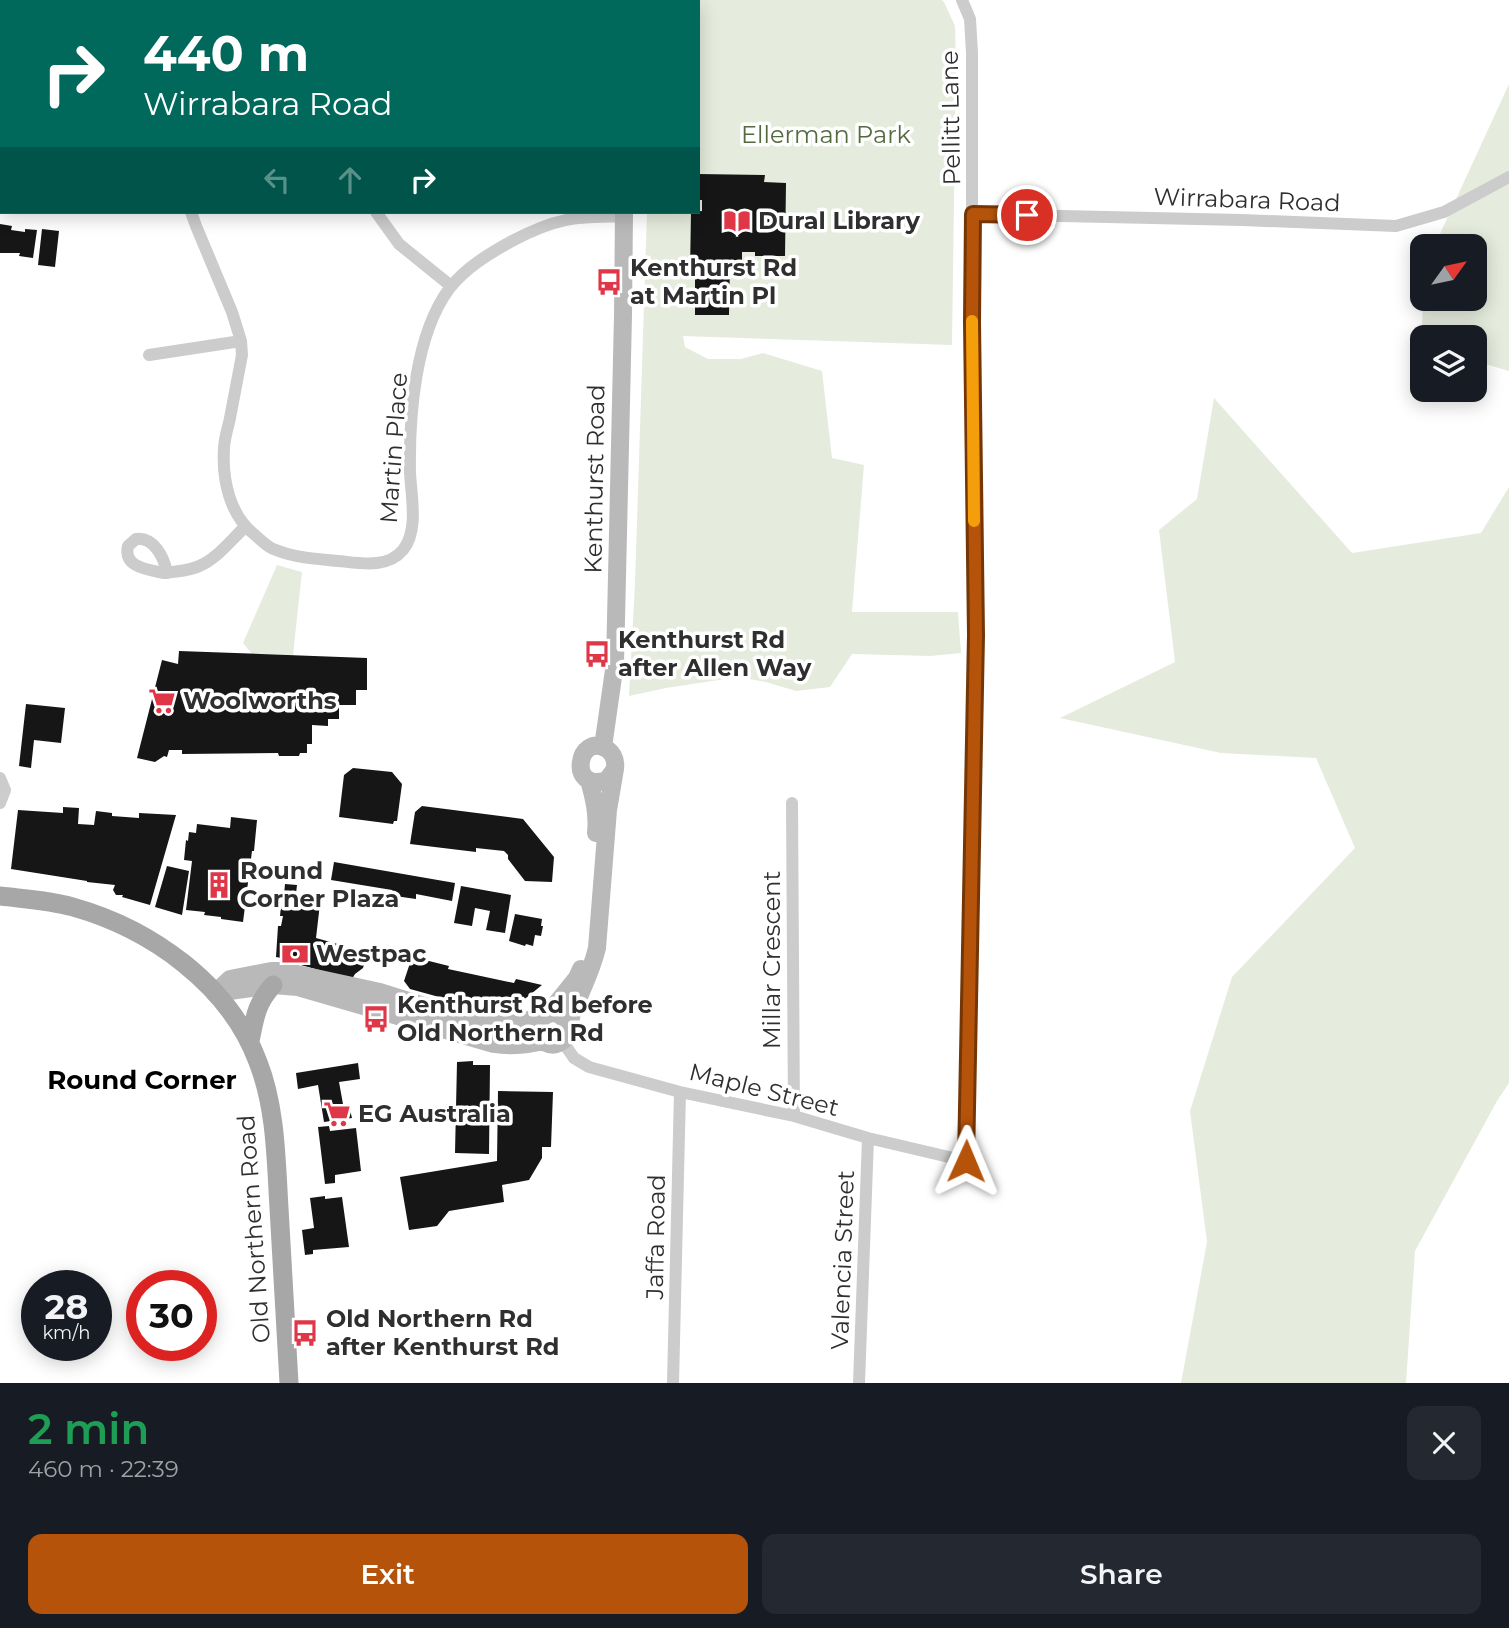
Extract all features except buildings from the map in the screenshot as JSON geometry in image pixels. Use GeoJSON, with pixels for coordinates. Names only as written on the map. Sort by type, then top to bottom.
{"type":"FeatureCollection","features":[{"type":"Feature","properties":{"kind":"main road","name":"Kenthurst Road"},"geometry":{"type":"LineString","coordinates":[[603,747],[615,663],[624,214]]}},
{"type":"Feature","properties":{"kind":"main road"},"geometry":{"type":"LineString","coordinates":[[592,747],[603,747],[614,756],[616,762],[608,810],[597,948],[588,980],[565,1033],[553,1045],[543,1041],[538,1034],[538,1024],[577,978],[585,951],[597,822],[589,780],[581,772],[581,757],[592,747]]}},
{"type":"Feature","properties":{"kind":"main road"},"geometry":{"type":"LineString","coordinates":[[589,780],[607,780],[615,769]]}},
{"type":"Feature","properties":{"kind":"main road","name":"Old Northern Road"},"geometry":{"type":"LineString","coordinates":[[0,897],[41,900],[73,907],[139,934],[165,949],[197,975],[215,993],[250,1041],[266,1086],[274,1134],[289,1383]]}},
{"type":"Feature","properties":{"kind":"main road"},"geometry":{"type":"LineString","coordinates":[[215,993],[230,979],[271,971],[293,972],[494,1044],[522,1046],[543,1041]]}},
{"type":"Feature","properties":{"kind":"main road"},"geometry":{"type":"LineString","coordinates":[[215,993],[273,985],[298,987],[506,1025],[558,1014],[566,1020],[565,1033]]}},
{"type":"Feature","properties":{"kind":"main road"},"geometry":{"type":"LineString","coordinates":[[250,1041],[257,1007],[273,985]]}},
{"type":"Feature","properties":{"kind":"street","name":"Pellitt Lane"},"geometry":{"type":"LineString","coordinates":[[962,0],[970,19],[972,53],[976,635],[966,1161]]}},
{"type":"Feature","properties":{"kind":"street","name":"Wirrabara Road"},"geometry":{"type":"LineString","coordinates":[[973,214],[1396,226],[1444,212],[1509,177]]}},
{"type":"Feature","properties":{"kind":"street"},"geometry":{"type":"LineString","coordinates":[[167,573],[199,567],[215,557],[244,527],[234,510],[226,479],[224,449],[242,355],[242,341],[192,214]]}},
{"type":"Feature","properties":{"kind":"street"},"geometry":{"type":"LineString","coordinates":[[378,214],[400,244],[451,286]]}},
{"type":"Feature","properties":{"kind":"street","name":"Martin Place"},"geometry":{"type":"LineString","coordinates":[[244,527],[273,550],[305,558],[371,564],[383,563],[402,551],[408,542],[414,506],[410,476],[417,374],[429,328],[436,310],[451,286],[483,257],[533,230],[568,220],[624,214]]}},
{"type":"Feature","properties":{"kind":"street"},"geometry":{"type":"LineString","coordinates":[[149,355],[242,341]]}},
{"type":"Feature","properties":{"kind":"street"},"geometry":{"type":"LineString","coordinates":[[0,778],[5,790],[0,803]]}},
{"type":"Feature","properties":{"kind":"street","name":"Millar Crescent"},"geometry":{"type":"LineString","coordinates":[[792,803],[794,1116]]}},
{"type":"Feature","properties":{"kind":"street","name":"Maple Street"},"geometry":{"type":"LineString","coordinates":[[565,1033],[573,1058],[589,1067],[680,1092],[794,1116],[868,1138],[966,1161]]}},
{"type":"Feature","properties":{"kind":"street","name":"Jaffa Road"},"geometry":{"type":"LineString","coordinates":[[673,1383],[680,1092]]}},
{"type":"Feature","properties":{"kind":"street","name":"Valencia Street"},"geometry":{"type":"LineString","coordinates":[[859,1383],[868,1138]]}},
{"type":"Feature","properties":{"kind":"green space","name":"Ellerman Park"},"geometry":{"type":"Polygon","coordinates":[[[700,0],[942,0],[955,26],[956,60],[952,345],[683,336],[685,347],[708,359],[741,359],[763,353],[822,371],[832,458],[864,465],[852,612],[958,612],[961,653],[930,656],[852,654],[830,687],[796,691],[739,677],[629,696],[647,214],[700,214],[700,0]]]}},
{"type":"Feature","properties":{"kind":"green space"},"geometry":{"type":"Polygon","coordinates":[[[1509,84],[1509,371],[1487,365],[1487,325],[1422,325],[1422,312],[1488,312],[1488,234],[1440,234],[1509,84]]]}},
{"type":"Feature","properties":{"kind":"green space"},"geometry":{"type":"Polygon","coordinates":[[[1214,398],[1352,553],[1481,533],[1509,487],[1509,1083],[1415,1251],[1406,1383],[1181,1383],[1207,1242],[1190,1111],[1232,977],[1355,848],[1316,758],[1221,753],[1060,718],[1175,662],[1159,530],[1197,499],[1214,398]]]}},
{"type":"Feature","properties":{"kind":"green space"},"geometry":{"type":"Polygon","coordinates":[[[277,565],[302,572],[293,655],[252,654],[243,643],[277,565]]]}},
{"type":"Feature","properties":{"kind":"slow traffic"},"geometry":{"type":"LineString","coordinates":[[972,321],[974,521]]}},
{"type":"Feature","properties":{"kind":"place","name":"Dural Library"},"geometry":{"type":"Point","coordinates":[737,221]}},
{"type":"Feature","properties":{"kind":"place","name":"Kenthurst Rd at Martin Pl"},"geometry":{"type":"Point","coordinates":[609,282]}},
{"type":"Feature","properties":{"kind":"place","name":"Kenthurst Rd after Allen Way"},"geometry":{"type":"Point","coordinates":[597,654]}},
{"type":"Feature","properties":{"kind":"place","name":"Woolworths"},"geometry":{"type":"Point","coordinates":[162,701]}},
{"type":"Feature","properties":{"kind":"place","name":"Round Corner Plaza"},"geometry":{"type":"Point","coordinates":[219,885]}},
{"type":"Feature","properties":{"kind":"place","name":"Westpac"},"geometry":{"type":"Point","coordinates":[295,954]}},
{"type":"Feature","properties":{"kind":"place","name":"Kenthurst Rd before Old Northern Rd"},"geometry":{"type":"Point","coordinates":[376,1019]}},
{"type":"Feature","properties":{"kind":"place","name":"EG Australia"},"geometry":{"type":"Point","coordinates":[337,1114]}},
{"type":"Feature","properties":{"kind":"place","name":"Old Northern Rd after Kenthurst Rd"},"geometry":{"type":"Point","coordinates":[305,1333]}},
{"type":"Feature","properties":{"kind":"district","name":"Round Corner"},"geometry":{"type":"Point","coordinates":[142,1080]}},
{"type":"Feature","properties":{"kind":"route"},"geometry":{"type":"LineString","coordinates":[[966,1161],[976,635],[973,214],[1027,215]]}}]}
